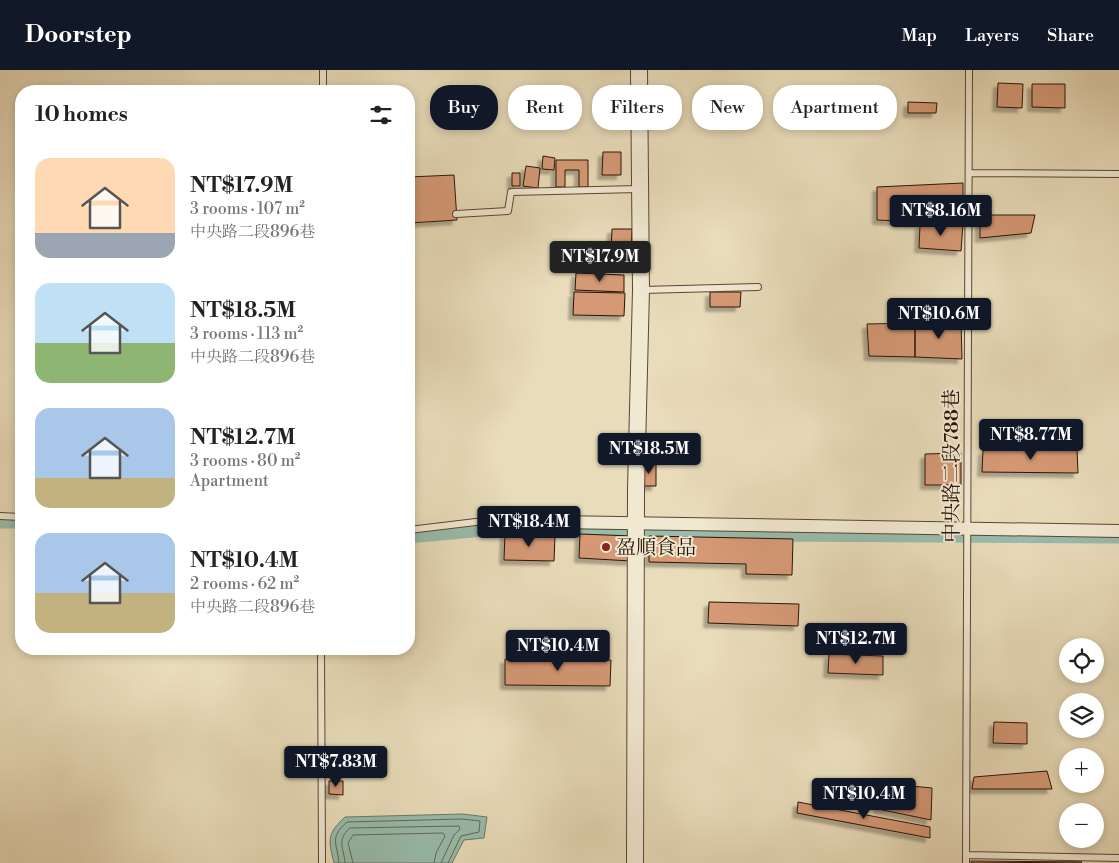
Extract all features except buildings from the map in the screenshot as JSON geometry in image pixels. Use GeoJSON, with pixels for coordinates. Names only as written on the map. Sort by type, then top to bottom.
{"type":"FeatureCollection","features":[{"type":"Feature","properties":{"kind":"street"},"geometry":{"type":"LineString","coordinates":[[634,863],[636,523],[641,290],[638,189],[639,70]]}},
{"type":"Feature","properties":{"kind":"street"},"geometry":{"type":"LineString","coordinates":[[556,522],[1119,532]]}},
{"type":"Feature","properties":{"kind":"lane"},"geometry":{"type":"LineString","coordinates":[[323,70],[323,85]]}},
{"type":"Feature","properties":{"kind":"lane","name":"中央路二段788巷"},"geometry":{"type":"LineString","coordinates":[[966,863],[969,70]]}},
{"type":"Feature","properties":{"kind":"lane"},"geometry":{"type":"LineString","coordinates":[[969,173],[1119,174]]}},
{"type":"Feature","properties":{"kind":"lane"},"geometry":{"type":"LineString","coordinates":[[456,214],[508,210],[511,192],[638,189]]}},
{"type":"Feature","properties":{"kind":"lane"},"geometry":{"type":"LineString","coordinates":[[641,290],[758,287]]}},
{"type":"Feature","properties":{"kind":"lane"},"geometry":{"type":"LineString","coordinates":[[0,516],[15,517]]}},
{"type":"Feature","properties":{"kind":"lane"},"geometry":{"type":"LineString","coordinates":[[415,529],[484,521],[556,522]]}},
{"type":"Feature","properties":{"kind":"lane"},"geometry":{"type":"LineString","coordinates":[[321,655],[322,863]]}},
{"type":"Feature","properties":{"kind":"lane"},"geometry":{"type":"LineString","coordinates":[[966,855],[1119,858]]}},
{"type":"Feature","properties":{"kind":"water"},"geometry":{"type":"Polygon","coordinates":[[[463,814],[487,817],[484,838],[464,840],[452,863],[334,863],[330,837],[345,817],[463,814]]]}},
{"type":"Feature","properties":{"kind":"waterway"},"geometry":{"type":"LineString","coordinates":[[0,523],[15,523]]}},
{"type":"Feature","properties":{"kind":"waterway"},"geometry":{"type":"LineString","coordinates":[[415,537],[494,530],[740,536],[1119,538]]}},
{"type":"Feature","properties":{"kind":"place","name":"盈順食品"},"geometry":{"type":"Point","coordinates":[606,547]}}]}
